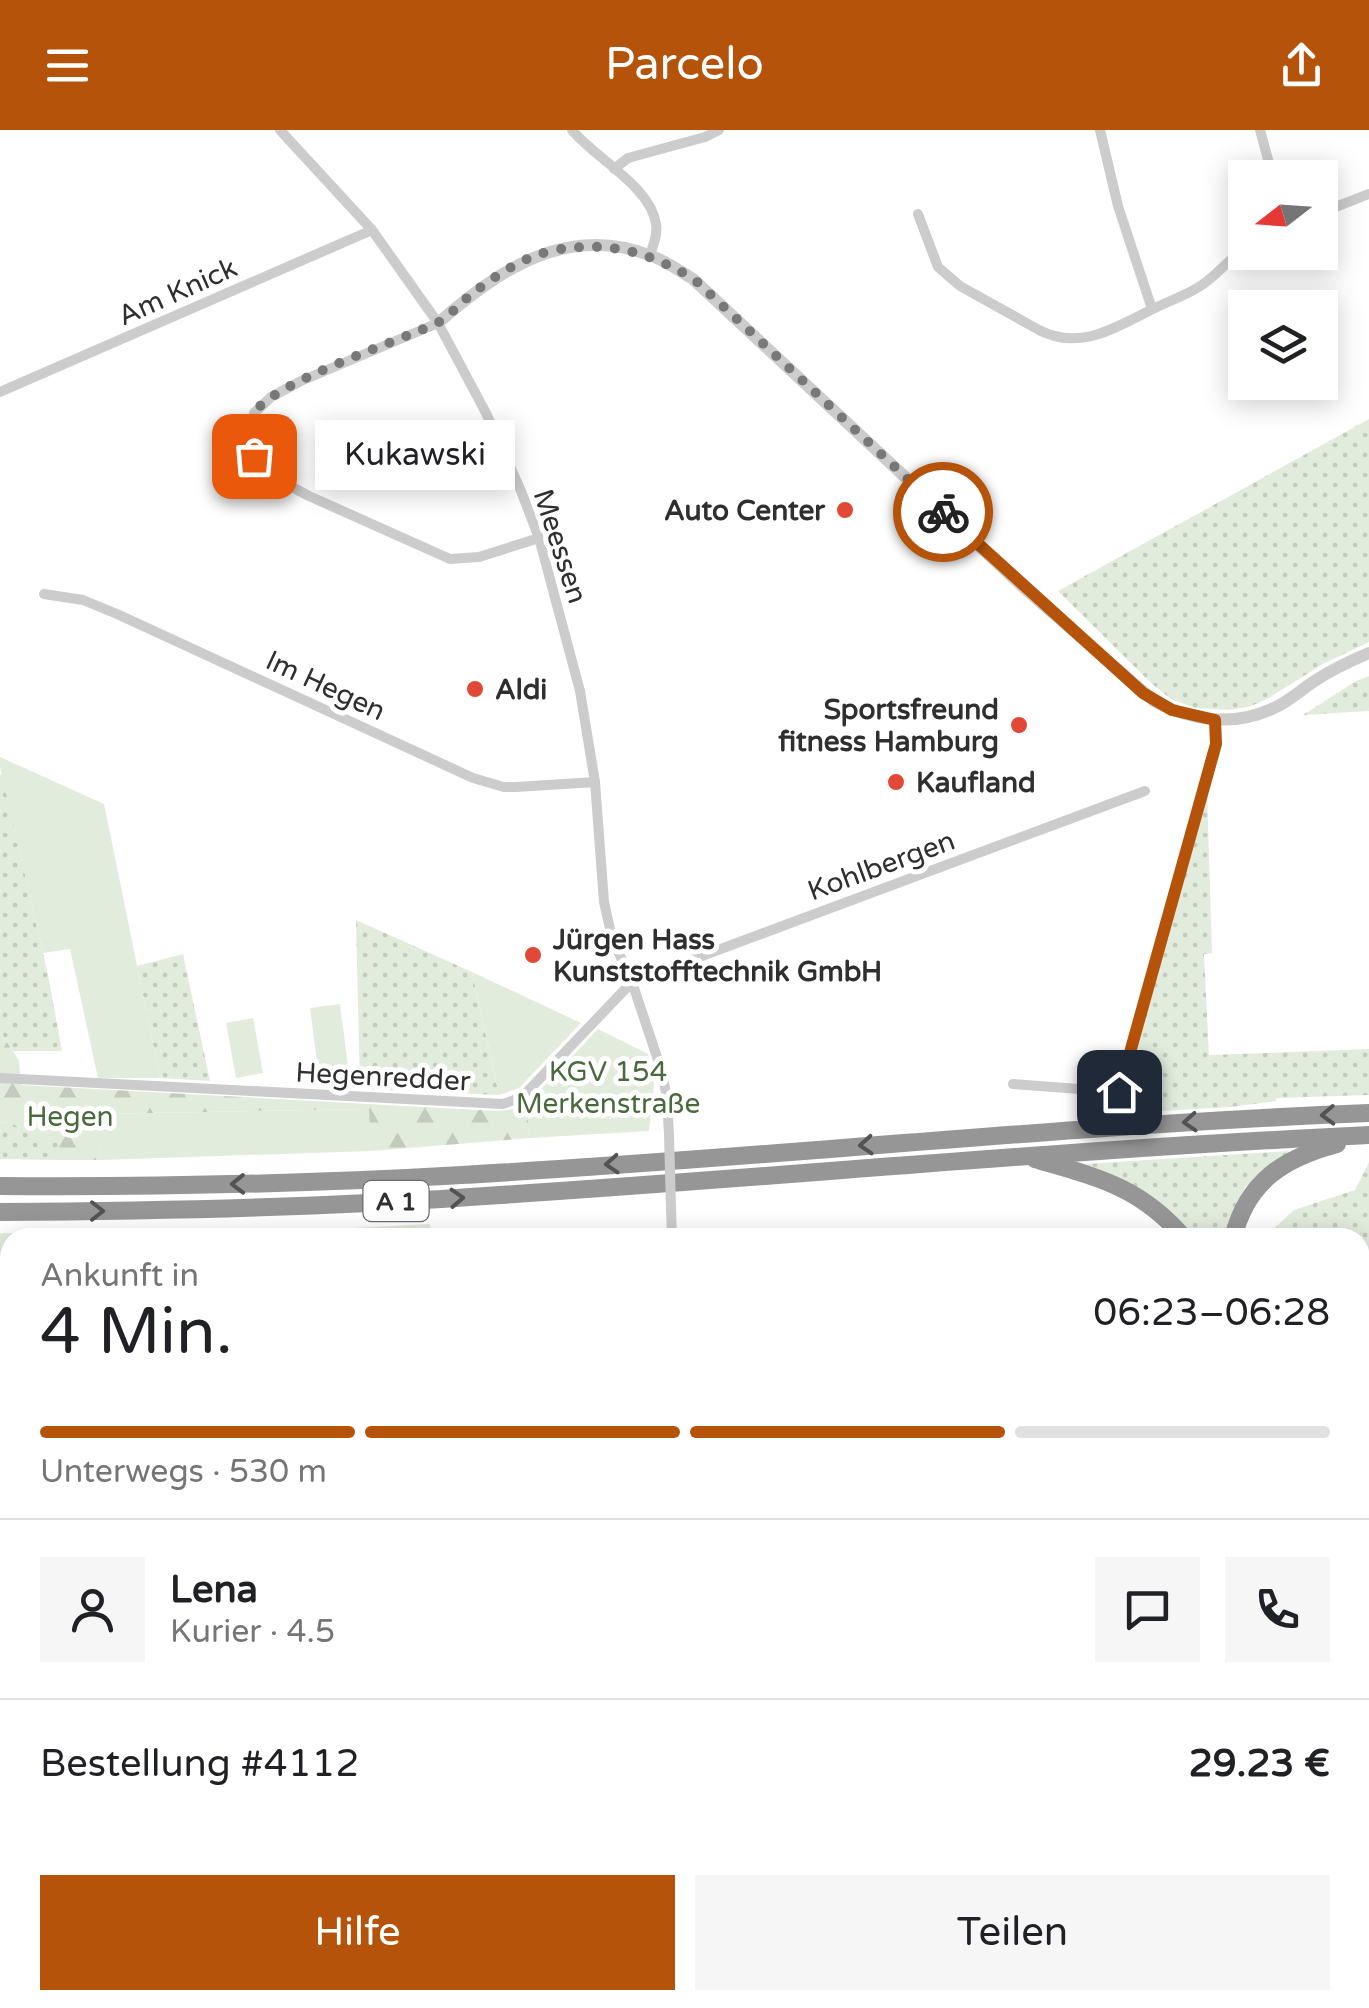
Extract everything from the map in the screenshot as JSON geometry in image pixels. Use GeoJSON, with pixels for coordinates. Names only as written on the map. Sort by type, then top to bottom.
{"type":"FeatureCollection","features":[{"type":"Feature","properties":{"kind":"highway","name":"A 1"},"geometry":{"type":"LineString","coordinates":[[0,1186],[391,1179],[1036,1132],[1369,1113]]}},
{"type":"Feature","properties":{"kind":"highway","name":"A 1"},"geometry":{"type":"LineString","coordinates":[[0,1212],[467,1198],[1020,1155],[1369,1135]]}},
{"type":"Feature","properties":{"kind":"highway"},"geometry":{"type":"LineString","coordinates":[[1236,1228],[1249,1198],[1274,1172],[1306,1153],[1369,1135]]}},
{"type":"Feature","properties":{"kind":"highway"},"geometry":{"type":"LineString","coordinates":[[1020,1155],[1094,1175],[1126,1189],[1174,1228]]}},
{"type":"Feature","properties":{"kind":"street","name":"Meessen"},"geometry":{"type":"LineString","coordinates":[[280,130],[372,230],[438,323],[505,452],[539,538],[580,692],[594,782],[604,902],[612,938],[632,982]]}},
{"type":"Feature","properties":{"kind":"street"},"geometry":{"type":"LineString","coordinates":[[572,130],[642,196],[656,222],[650,256]]}},
{"type":"Feature","properties":{"kind":"street"},"geometry":{"type":"LineString","coordinates":[[614,169],[628,158],[720,130]]}},
{"type":"Feature","properties":{"kind":"street"},"geometry":{"type":"LineString","coordinates":[[1100,130],[1118,206],[1152,309]]}},
{"type":"Feature","properties":{"kind":"street"},"geometry":{"type":"LineString","coordinates":[[1260,130],[1268,160]]}},
{"type":"Feature","properties":{"kind":"street"},"geometry":{"type":"LineString","coordinates":[[1338,207],[1369,194]]}},
{"type":"Feature","properties":{"kind":"street"},"geometry":{"type":"LineString","coordinates":[[918,214],[938,267],[960,286],[1048,336],[1068,340],[1106,331],[1198,288],[1228,263]]}},
{"type":"Feature","properties":{"kind":"street","name":"Am Knick"},"geometry":{"type":"LineString","coordinates":[[0,392],[372,230]]}},
{"type":"Feature","properties":{"kind":"street"},"geometry":{"type":"LineString","coordinates":[[539,538],[479,557],[450,560],[267,474],[248,440],[254,413],[271,397],[301,380],[438,323],[502,272],[550,251],[594,246],[619,248],[650,256],[694,279],[975,543],[1143,693],[1172,710],[1215,720],[1236,719],[1279,706],[1316,680],[1369,653]]}},
{"type":"Feature","properties":{"kind":"street","name":"Im Hegen"},"geometry":{"type":"LineString","coordinates":[[44,594],[84,600],[117,614],[473,778],[504,787],[594,782]]}},
{"type":"Feature","properties":{"kind":"street"},"geometry":{"type":"LineString","coordinates":[[1013,1084],[1119,1092],[1216,744],[1215,720]]}},
{"type":"Feature","properties":{"kind":"street","name":"Kohlbergen"},"geometry":{"type":"LineString","coordinates":[[632,982],[1145,791]]}},
{"type":"Feature","properties":{"kind":"street"},"geometry":{"type":"LineString","coordinates":[[632,982],[667,1098],[672,1228]]}},
{"type":"Feature","properties":{"kind":"street","name":"Hegenredder"},"geometry":{"type":"LineString","coordinates":[[0,1078],[503,1104],[528,1092],[632,982]]}},
{"type":"Feature","properties":{"kind":"green space"},"geometry":{"type":"Polygon","coordinates":[[[1369,419],[1369,642],[1323,664],[1269,698],[1249,707],[1228,710],[1195,708],[1171,699],[1058,591],[1369,419]]]}},
{"type":"Feature","properties":{"kind":"green space"},"geometry":{"type":"Polygon","coordinates":[[[1369,676],[1369,711],[1303,715],[1356,681],[1369,676]]]}},
{"type":"Feature","properties":{"kind":"green space"},"geometry":{"type":"Polygon","coordinates":[[[0,757],[104,804],[160,1078],[98,1078],[70,949],[43,953],[0,757]]]}},
{"type":"Feature","properties":{"kind":"green space"},"geometry":{"type":"Polygon","coordinates":[[[2,774],[62,1051],[13,1051],[0,1031],[2,774]]]}},
{"type":"Feature","properties":{"kind":"green space"},"geometry":{"type":"Polygon","coordinates":[[[1207,791],[1212,953],[1204,954],[1209,1055],[1369,1049],[1369,1095],[1276,1098],[1231,1107],[1127,1113],[1127,1074],[1207,791]]]}},
{"type":"Feature","properties":{"kind":"green space"},"geometry":{"type":"Polygon","coordinates":[[[356,920],[472,972],[499,1095],[360,1089],[356,920]]]}},
{"type":"Feature","properties":{"kind":"green space"},"geometry":{"type":"Polygon","coordinates":[[[183,954],[210,1081],[160,1078],[137,966],[183,954]]]}},
{"type":"Feature","properties":{"kind":"green space","name":"KGV 154 Merkenstraße"},"geometry":{"type":"Polygon","coordinates":[[[472,972],[581,1023],[519,1088],[499,1095],[472,972]]]}},
{"type":"Feature","properties":{"kind":"green space"},"geometry":{"type":"Polygon","coordinates":[[[340,1004],[348,1066],[318,1070],[310,1008],[340,1004]]]}},
{"type":"Feature","properties":{"kind":"green space"},"geometry":{"type":"Polygon","coordinates":[[[253,1018],[263,1073],[236,1078],[226,1023],[253,1018]]]}},
{"type":"Feature","properties":{"kind":"green space","name":"KGV 154 Merkenstraße"},"geometry":{"type":"Polygon","coordinates":[[[598,1029],[648,1054],[654,1084],[649,1131],[530,1138],[527,1104],[598,1029]]]}},
{"type":"Feature","properties":{"kind":"green space","name":"Hegen"},"geometry":{"type":"Polygon","coordinates":[[[0,1031],[19,1061],[21,1085],[497,1111],[527,1104],[530,1138],[371,1151],[368,1109],[99,1114],[101,1160],[60,1160],[59,1144],[8,1122],[0,1123],[0,1031]]]}},
{"type":"Feature","properties":{"kind":"green space"},"geometry":{"type":"Polygon","coordinates":[[[369,1109],[371,1151],[101,1160],[98,1114],[369,1109]]]}},
{"type":"Feature","properties":{"kind":"green space"},"geometry":{"type":"Polygon","coordinates":[[[8,1122],[60,1144],[60,1160],[0,1159],[0,1123],[8,1122]]]}},
{"type":"Feature","properties":{"kind":"green space"},"geometry":{"type":"Polygon","coordinates":[[[1288,1151],[1291,1155],[1245,1187],[1228,1228],[1177,1228],[1085,1164],[1288,1151]]]}},
{"type":"Feature","properties":{"kind":"green space"},"geometry":{"type":"Polygon","coordinates":[[[1369,1162],[1369,1228],[1275,1228],[1294,1210],[1355,1190],[1369,1162]]]}},
{"type":"Feature","properties":{"kind":"green space"},"geometry":{"type":"Polygon","coordinates":[[[430,1224],[430,1228],[353,1228],[430,1224]]]}},
{"type":"Feature","properties":{"kind":"way so far"},"geometry":{"type":"LineString","coordinates":[[254,456],[248,440],[254,413],[271,397],[301,380],[438,323],[470,295],[522,262],[550,251],[584,246],[619,248],[650,256],[694,279],[943,512]]}},
{"type":"Feature","properties":{"kind":"place","name":"Kukawski"},"geometry":{"type":"Point","coordinates":[254,456]}},
{"type":"Feature","properties":{"kind":"place","name":"Auto Center"},"geometry":{"type":"Point","coordinates":[845,510]}},
{"type":"Feature","properties":{"kind":"place","name":"Aldi"},"geometry":{"type":"Point","coordinates":[475,689]}},
{"type":"Feature","properties":{"kind":"place","name":"Sportsfreund fitness Hamburg"},"geometry":{"type":"Point","coordinates":[1019,725]}},
{"type":"Feature","properties":{"kind":"place","name":"Kaufland"},"geometry":{"type":"Point","coordinates":[896,782]}},
{"type":"Feature","properties":{"kind":"place","name":"Jürgen Hass Kunststofftechnik GmbH"},"geometry":{"type":"Point","coordinates":[533,955]}},
{"type":"Feature","properties":{"kind":"route"},"geometry":{"type":"LineString","coordinates":[[943,512],[1143,693],[1172,710],[1215,720],[1216,744],[1119,1092]]}}]}
